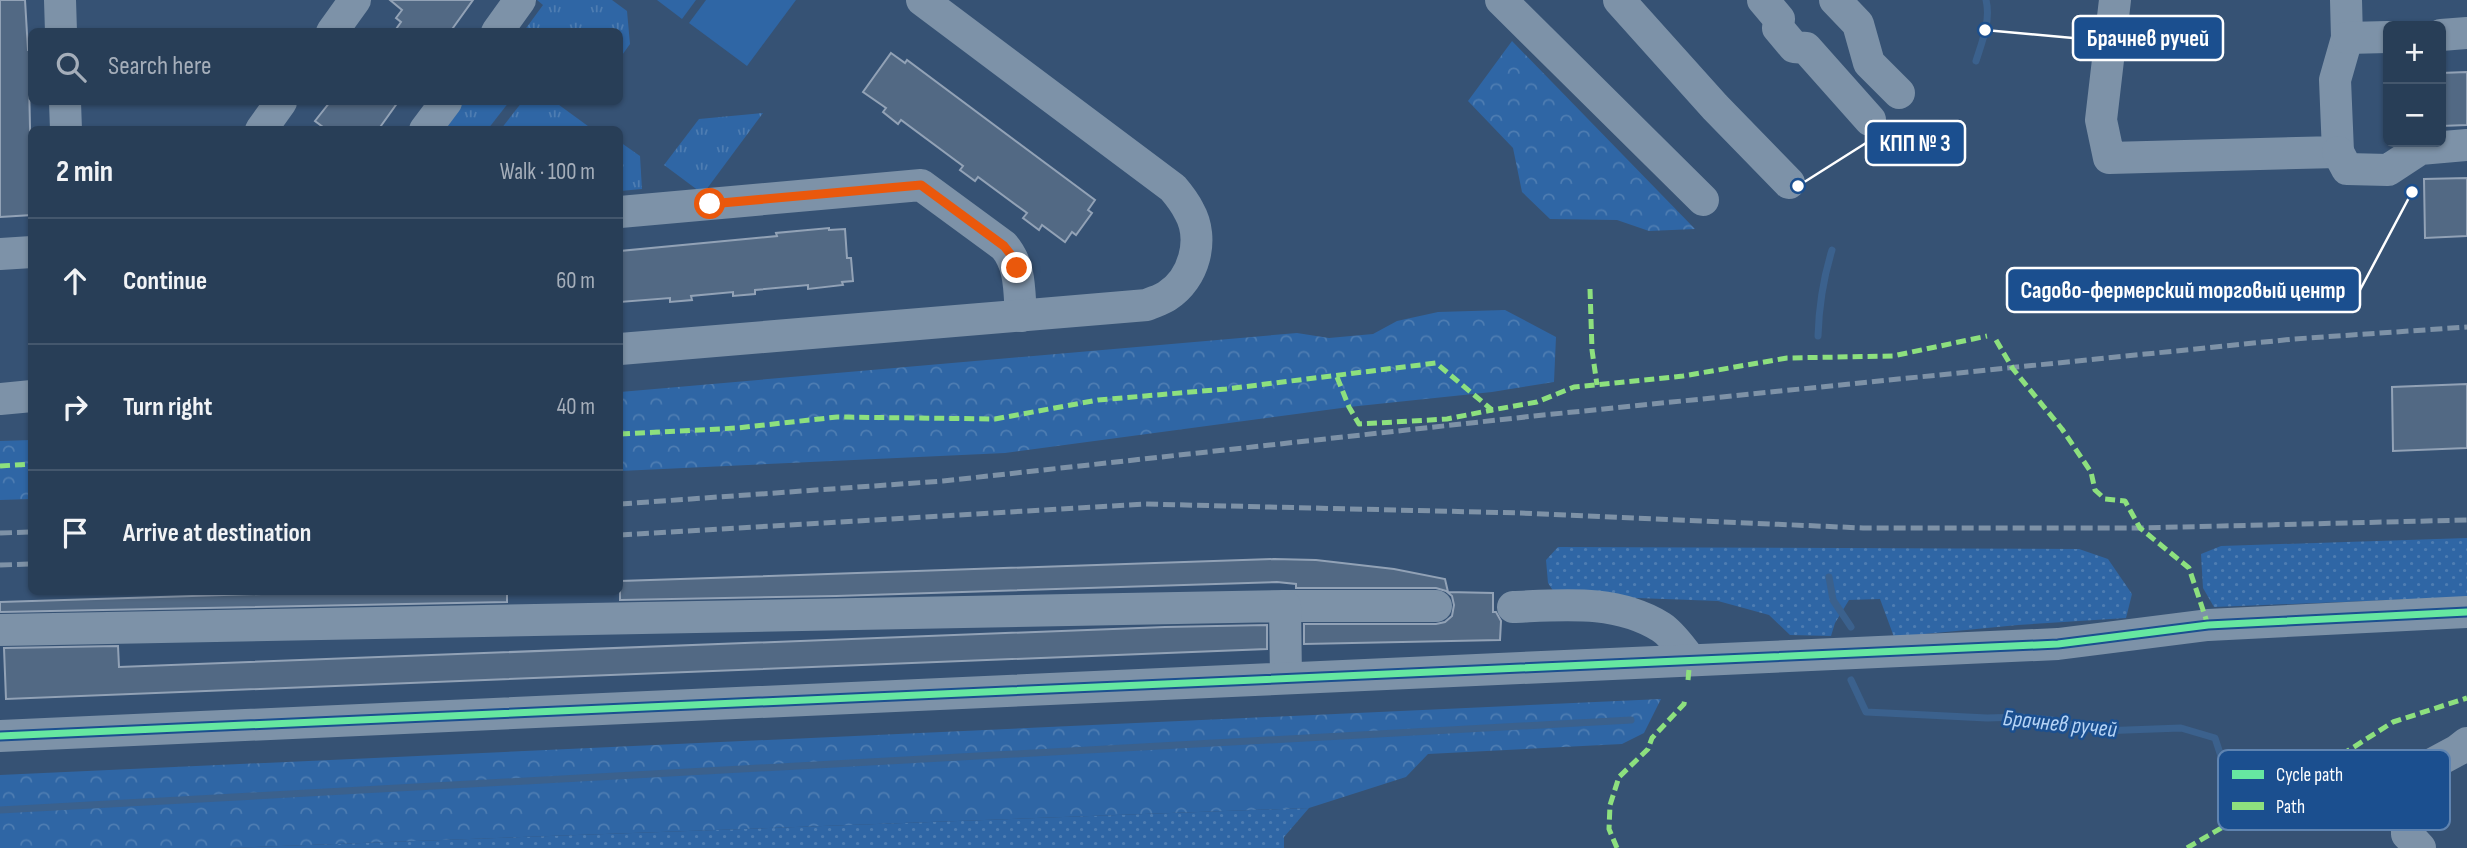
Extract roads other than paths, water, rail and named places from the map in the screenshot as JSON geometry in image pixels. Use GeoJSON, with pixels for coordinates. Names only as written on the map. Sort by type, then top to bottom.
{"type":"FeatureCollection","features":[{"type":"Feature","properties":{"kind":"street"},"geometry":{"type":"LineString","coordinates":[[60,0],[61,28]]}},
{"type":"Feature","properties":{"kind":"street"},"geometry":{"type":"LineString","coordinates":[[335,28],[355,0]]}},
{"type":"Feature","properties":{"kind":"street"},"geometry":{"type":"LineString","coordinates":[[500,28],[520,0]]}},
{"type":"Feature","properties":{"kind":"street"},"geometry":{"type":"LineString","coordinates":[[623,349],[1147,305],[1168,296],[1184,279],[1194,258],[1197,238],[1191,213],[1173,188],[922,0]]}},
{"type":"Feature","properties":{"kind":"street"},"geometry":{"type":"LineString","coordinates":[[1501,0],[1703,200]]}},
{"type":"Feature","properties":{"kind":"street"},"geometry":{"type":"LineString","coordinates":[[1619,0],[1715,107],[1789,183]]}},
{"type":"Feature","properties":{"kind":"street"},"geometry":{"type":"LineString","coordinates":[[1763,0],[1779,19],[1778,28],[1794,47],[1806,48],[1870,120]]}},
{"type":"Feature","properties":{"kind":"street"},"geometry":{"type":"LineString","coordinates":[[1835,0],[1858,24],[1868,63],[1899,93]]}},
{"type":"Feature","properties":{"kind":"street"},"geometry":{"type":"LineString","coordinates":[[2115,0],[2101,120],[2109,158],[2338,152]]}},
{"type":"Feature","properties":{"kind":"street"},"geometry":{"type":"LineString","coordinates":[[2346,0],[2347,38],[2334,80],[2338,152],[2347,169],[2388,170],[2420,149],[2467,145]]}},
{"type":"Feature","properties":{"kind":"street"},"geometry":{"type":"LineString","coordinates":[[2446,35],[2467,33]]}},
{"type":"Feature","properties":{"kind":"street"},"geometry":{"type":"LineString","coordinates":[[2347,38],[2383,37]]}},
{"type":"Feature","properties":{"kind":"street"},"geometry":{"type":"LineString","coordinates":[[65,105],[66,126]]}},
{"type":"Feature","properties":{"kind":"street"},"geometry":{"type":"LineString","coordinates":[[264,126],[279,105]]}},
{"type":"Feature","properties":{"kind":"street"},"geometry":{"type":"LineString","coordinates":[[428,126],[444,105]]}},
{"type":"Feature","properties":{"kind":"street"},"geometry":{"type":"LineString","coordinates":[[623,212],[921,185],[1004,246],[1012,256],[1017,268],[1021,316]]}},
{"type":"Feature","properties":{"kind":"street"},"geometry":{"type":"LineString","coordinates":[[0,254],[28,252]]}},
{"type":"Feature","properties":{"kind":"street"},"geometry":{"type":"LineString","coordinates":[[0,399],[28,396]]}},
{"type":"Feature","properties":{"kind":"street"},"geometry":{"type":"LineString","coordinates":[[1513,607],[1588,604],[1623,610],[1663,628],[1690,659]]}},
{"type":"Feature","properties":{"kind":"street"},"geometry":{"type":"LineString","coordinates":[[1285,606],[1286,678]]}},
{"type":"Feature","properties":{"kind":"street"},"geometry":{"type":"LineString","coordinates":[[0,630],[1285,606],[1436,606]]}},
{"type":"Feature","properties":{"kind":"street"},"geometry":{"type":"LineString","coordinates":[[0,736],[2058,644],[2208,625],[2467,612]]}},
{"type":"Feature","properties":{"kind":"street"},"geometry":{"type":"LineString","coordinates":[[2450,754],[2467,743]]}},
{"type":"Feature","properties":{"kind":"street"},"geometry":{"type":"LineString","coordinates":[[2407,830],[2407,834],[2420,848]]}},
{"type":"Feature","properties":{"kind":"waterway","name":"Брачнев ручей"},"geometry":{"type":"LineString","coordinates":[[1976,61],[1987,23],[1986,0]]}},
{"type":"Feature","properties":{"kind":"waterway"},"geometry":{"type":"LineString","coordinates":[[1818,336],[1822,292],[1832,250]]}},
{"type":"Feature","properties":{"kind":"waterway","name":"Брачнев ручей"},"geometry":{"type":"LineString","coordinates":[[1829,577],[1833,600],[1851,627]]}},
{"type":"Feature","properties":{"kind":"waterway","name":"Брачнев ручей"},"geometry":{"type":"LineString","coordinates":[[1851,680],[1866,712],[2021,717],[2052,720],[2100,731],[2181,728],[2215,738],[2219,750]]}},
{"type":"Feature","properties":{"kind":"waterway"},"geometry":{"type":"LineString","coordinates":[[0,810],[1631,720]]}},
{"type":"Feature","properties":{"kind":"railway"},"geometry":{"type":"LineString","coordinates":[[623,504],[943,481],[1534,416],[2294,339],[2467,327]]}},
{"type":"Feature","properties":{"kind":"railway"},"geometry":{"type":"LineString","coordinates":[[623,535],[1144,504],[1521,513],[1863,528],[2140,528],[2467,520]]}},
{"type":"Feature","properties":{"kind":"railway"},"geometry":{"type":"LineString","coordinates":[[0,533],[28,532]]}},
{"type":"Feature","properties":{"kind":"railway"},"geometry":{"type":"LineString","coordinates":[[0,565],[28,564]]}},
{"type":"Feature","properties":{"kind":"place","name":"Брачнев ручей"},"geometry":{"type":"Point","coordinates":[1985,30]}},
{"type":"Feature","properties":{"kind":"place","name":"КПП № 3"},"geometry":{"type":"Point","coordinates":[1798,186]}},
{"type":"Feature","properties":{"kind":"place","name":"Садово-фермерский торговый центр"},"geometry":{"type":"Point","coordinates":[2412,192]}}]}
